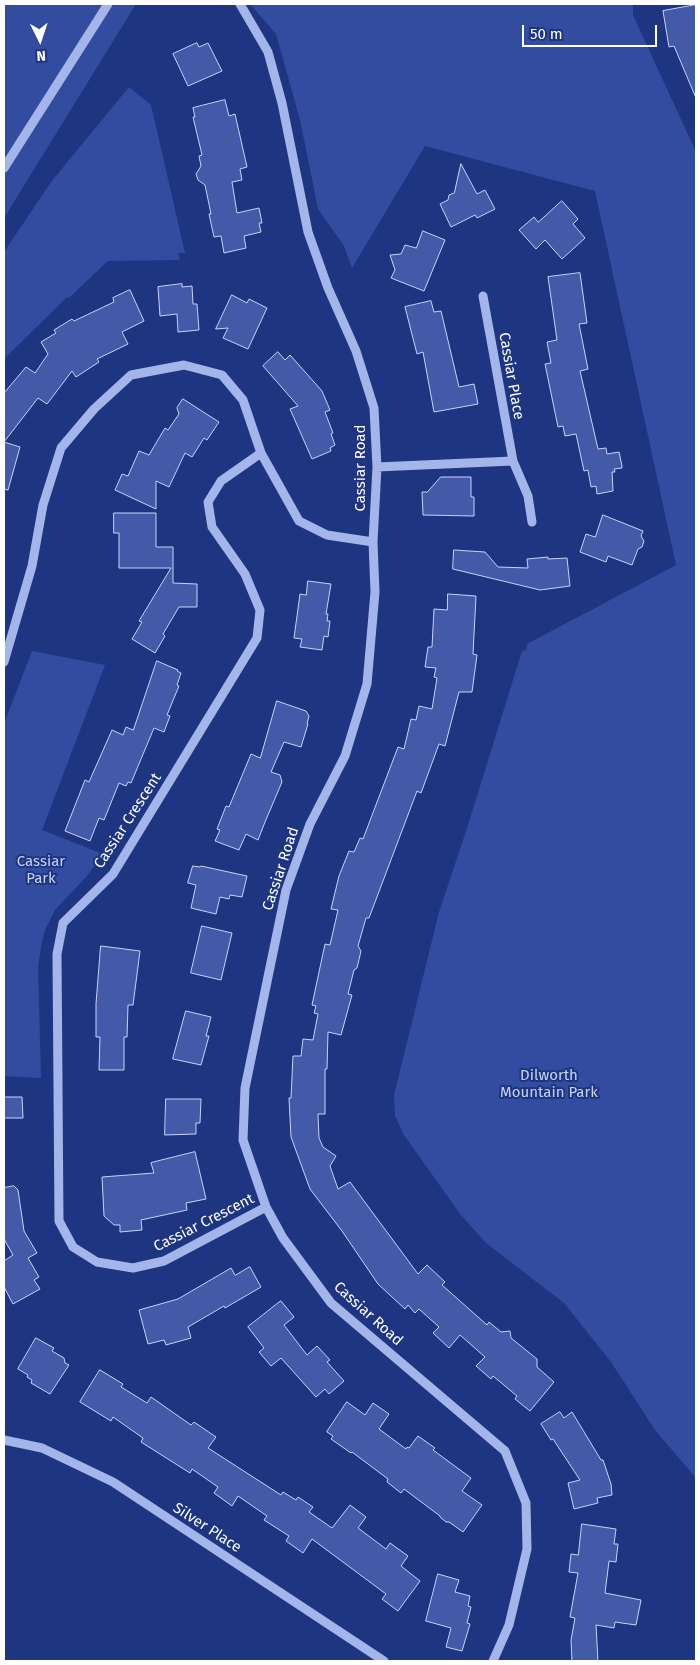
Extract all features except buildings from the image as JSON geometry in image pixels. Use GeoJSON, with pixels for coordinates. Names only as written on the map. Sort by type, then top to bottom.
{"type":"FeatureCollection","features":[{"type":"Feature","properties":{"kind":"street"},"geometry":{"type":"LineString","coordinates":[[4,168],[108,4]]}},
{"type":"Feature","properties":{"kind":"street","name":"Cassiar Road"},"geometry":{"type":"LineString","coordinates":[[240,4],[268,52],[282,103],[308,232],[328,288],[356,351],[374,408],[377,467],[373,542],[375,592],[367,684],[345,756],[310,824],[286,890],[245,1088],[243,1140],[266,1207],[283,1238],[331,1304],[505,1451],[526,1503],[527,1549],[509,1625],[493,1661]]}},
{"type":"Feature","properties":{"kind":"street","name":"Cassiar Place"},"geometry":{"type":"LineString","coordinates":[[483,296],[513,461],[528,496],[532,522]]}},
{"type":"Feature","properties":{"kind":"street"},"geometry":{"type":"LineString","coordinates":[[4,662],[32,566],[42,505],[61,448],[94,409],[131,375],[184,365],[222,375],[243,400],[261,453],[299,521],[327,535],[373,542]]}},
{"type":"Feature","properties":{"kind":"street","name":"Cassiar Crescent"},"geometry":{"type":"LineString","coordinates":[[261,453],[222,481],[208,502],[212,527],[245,574],[260,610],[257,638],[114,874],[63,922],[57,954],[59,1221],[74,1247],[81,1252],[97,1262],[133,1268],[164,1262],[266,1207]]}},
{"type":"Feature","properties":{"kind":"street"},"geometry":{"type":"LineString","coordinates":[[377,467],[513,461]]}},
{"type":"Feature","properties":{"kind":"street","name":"Silver Place"},"geometry":{"type":"LineString","coordinates":[[4,1440],[42,1448],[113,1482],[384,1661]]}},
{"type":"Feature","properties":{"kind":"green space"},"geometry":{"type":"Polygon","coordinates":[[[4,4],[136,4],[4,218],[4,4]]]}},
{"type":"Feature","properties":{"kind":"green space","name":"Dilworth Mountain Park"},"geometry":{"type":"Polygon","coordinates":[[[250,4],[633,4],[633,15],[696,152],[696,1478],[655,1430],[611,1362],[564,1303],[486,1243],[460,1214],[404,1135],[395,1116],[394,1095],[439,912],[522,651],[526,650],[527,644],[676,565],[595,191],[425,146],[352,268],[344,246],[318,209],[300,120],[276,34],[250,4]]]}},
{"type":"Feature","properties":{"kind":"green space"},"geometry":{"type":"Polygon","coordinates":[[[129,87],[151,105],[185,253],[178,253],[180,260],[108,261],[70,297],[66,298],[4,359],[4,252],[51,182],[129,87]]]}},
{"type":"Feature","properties":{"kind":"green space","name":"Cassiar Park"},"geometry":{"type":"Polygon","coordinates":[[[32,651],[105,665],[42,830],[103,854],[87,876],[55,910],[45,930],[38,967],[41,1078],[4,1076],[4,724],[32,651]]]}}]}
